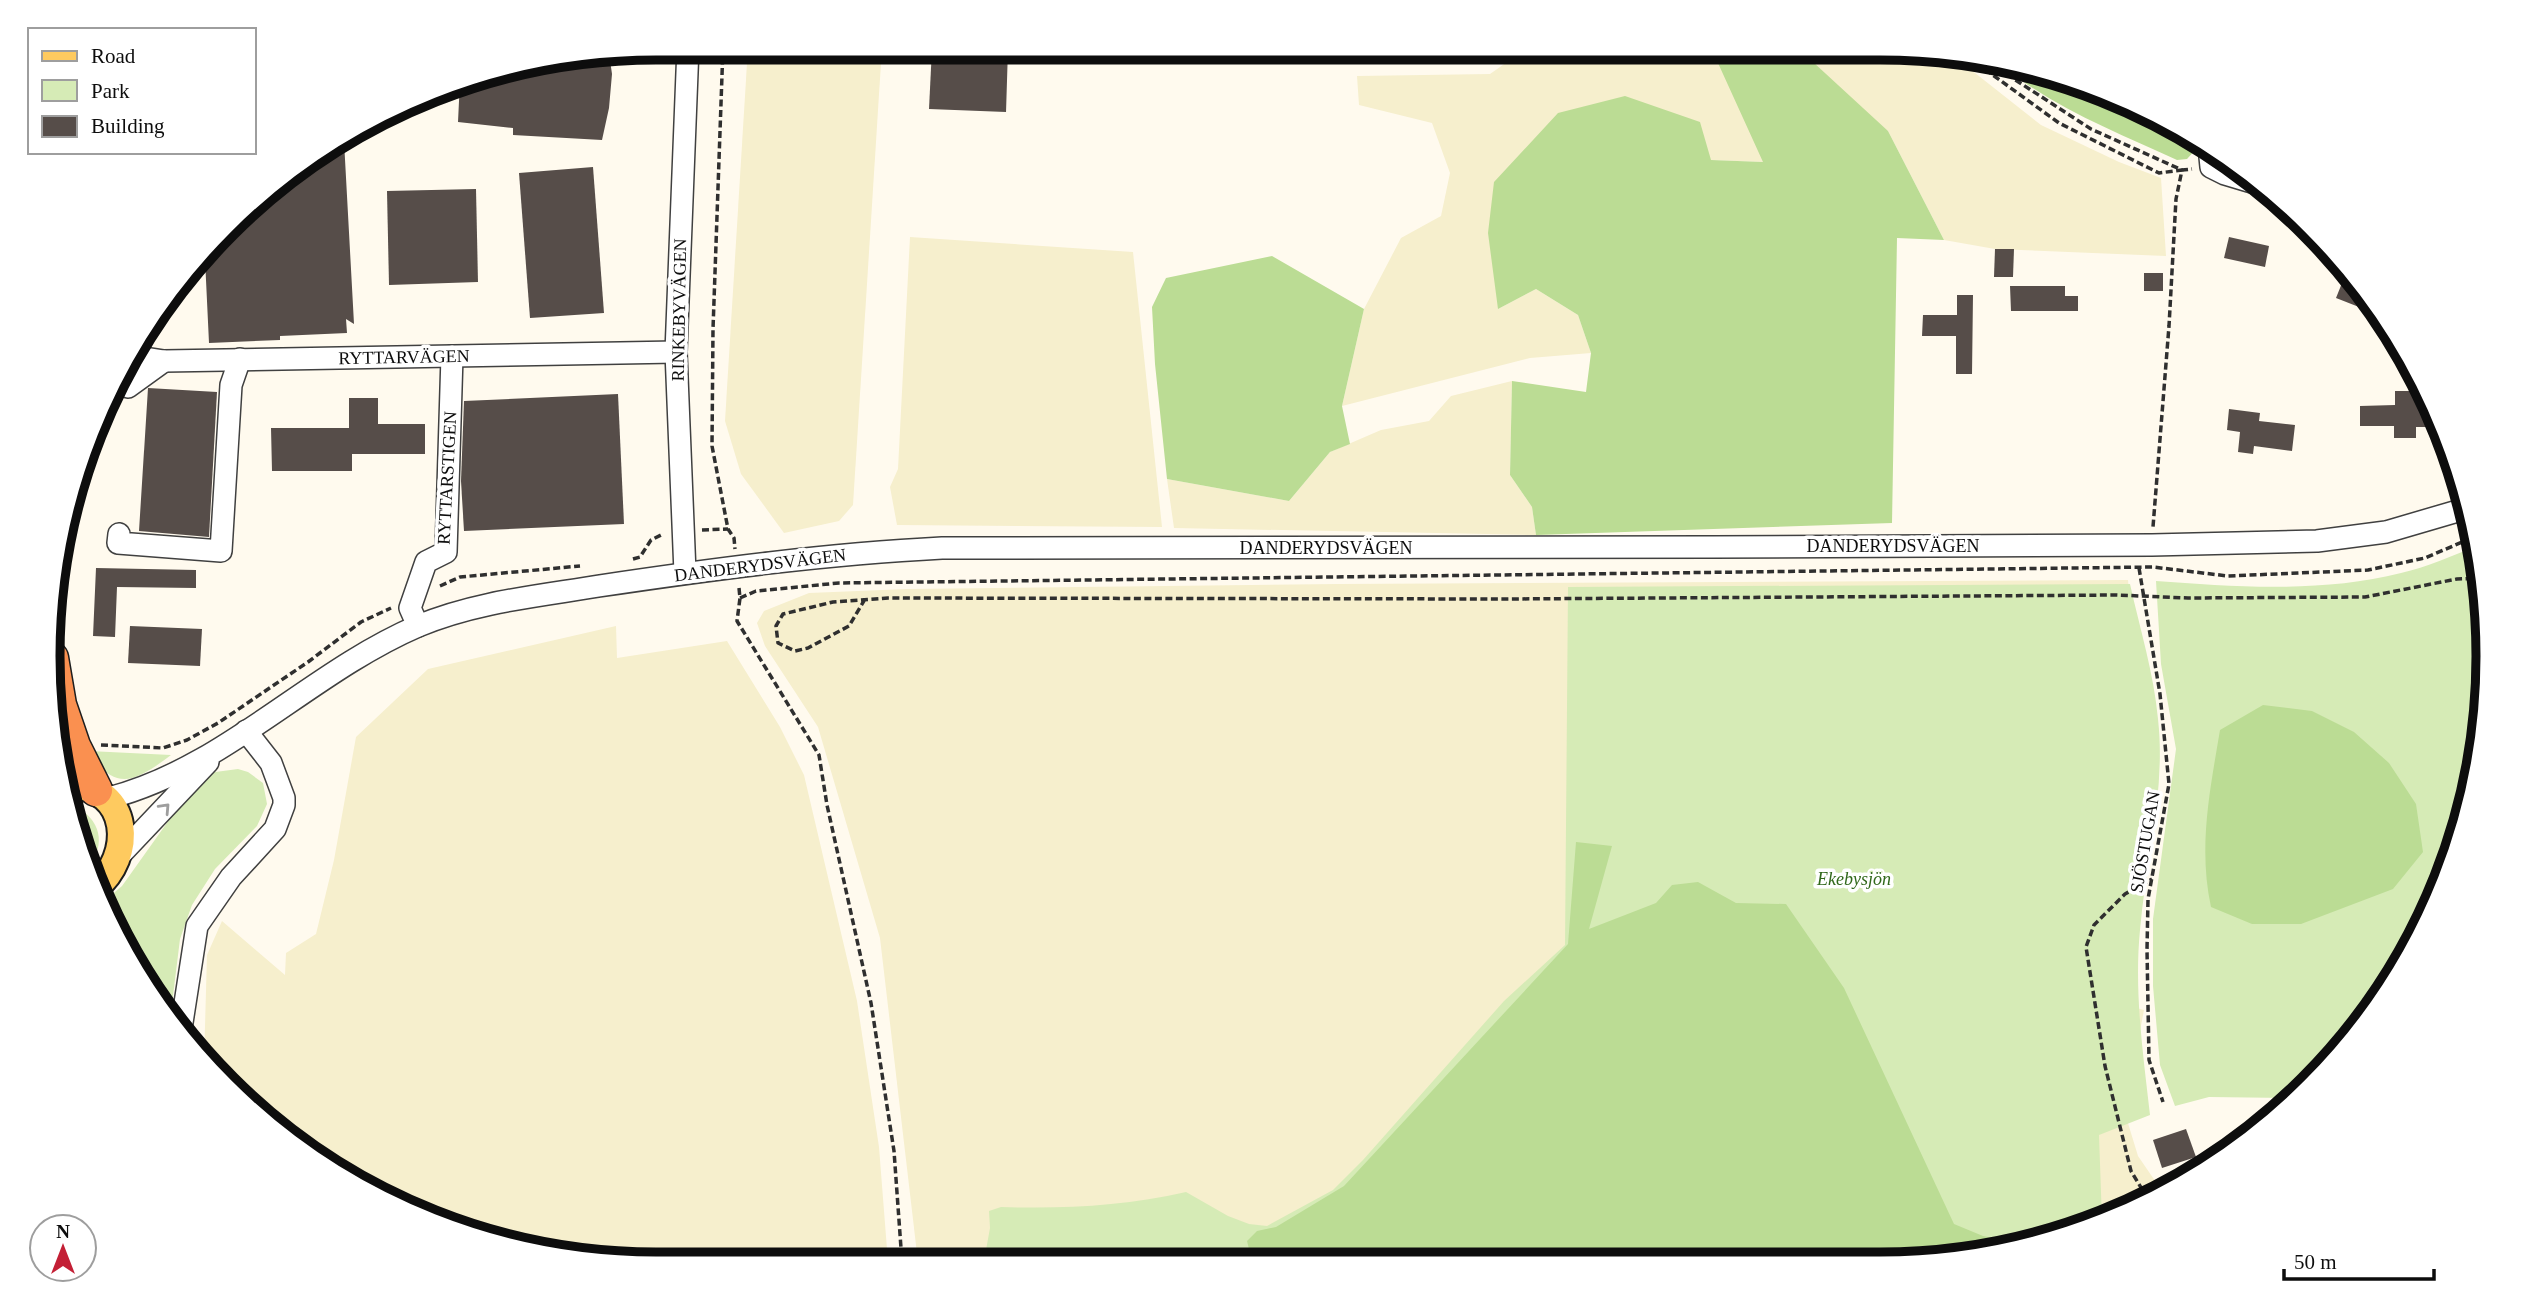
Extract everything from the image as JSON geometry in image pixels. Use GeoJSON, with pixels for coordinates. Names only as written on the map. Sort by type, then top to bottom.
{"type":"FeatureCollection","features":[{"type":"Feature","properties":{"kind":"highway"},"geometry":{"type":"LineString","coordinates":[[63,714],[91,791]]}},
{"type":"Feature","properties":{"kind":"main road"},"geometry":{"type":"LineString","coordinates":[[91,791],[117,814],[121,837],[118,857],[104,880]]}},
{"type":"Feature","properties":{"kind":"street","name":"RINKEBYVÄGEN"},"geometry":{"type":"LineString","coordinates":[[684,573],[676,352],[687,60]]}},
{"type":"Feature","properties":{"kind":"street","name":"RYTTARVÄGEN"},"geometry":{"type":"LineString","coordinates":[[139,357],[164,361],[676,352]]}},
{"type":"Feature","properties":{"kind":"street","name":"RYTTARSTIGEN"},"geometry":{"type":"LineString","coordinates":[[418,626],[410,608],[426,562],[446,552],[452,356]]}},
{"type":"Feature","properties":{"kind":"street"},"geometry":{"type":"LineString","coordinates":[[118,534],[118,543],[221,551],[230,385],[240,359]]}},
{"type":"Feature","properties":{"kind":"street"},"geometry":{"type":"LineString","coordinates":[[128,387],[164,361]]}},
{"type":"Feature","properties":{"kind":"street","name":"DANDERYDSVÄGEN"},"geometry":{"type":"LineString","coordinates":[[91,791],[160,782],[223,747],[372,648],[451,614],[517,599],[817,556],[942,548],[2145,544],[2317,541],[2386,532],[2458,511]]}},
{"type":"Feature","properties":{"kind":"street"},"geometry":{"type":"LineString","coordinates":[[183,1018],[197,926],[231,877],[275,829],[284,805],[271,763],[246,731]]}},
{"type":"Feature","properties":{"kind":"street","name":"DANDERYDSVÄGEN"},"geometry":{"type":"LineString","coordinates":[[118,857],[223,747]]}},
{"type":"Feature","properties":{"kind":"path"},"geometry":{"type":"LineString","coordinates":[[723,60],[713,329],[712,446],[728,529]]}},
{"type":"Feature","properties":{"kind":"path"},"geometry":{"type":"LineString","coordinates":[[1985,69],[2059,122],[2159,173],[2182,170],[2208,158]]}},
{"type":"Feature","properties":{"kind":"path"},"geometry":{"type":"LineString","coordinates":[[2007,73],[2091,129],[2182,170]]}},
{"type":"Feature","properties":{"kind":"path"},"geometry":{"type":"LineString","coordinates":[[2154,568],[2145,544],[2176,199],[2182,170]]}},
{"type":"Feature","properties":{"kind":"path"},"geometry":{"type":"LineString","coordinates":[[901,1252],[894,1152],[871,1003],[827,805],[819,755],[737,621],[740,598],[756,592],[839,583],[2139,568],[2228,576],[2368,570],[2425,558],[2465,541]]}},
{"type":"Feature","properties":{"kind":"path","name":"SJÖSTUGAN"},"geometry":{"type":"LineString","coordinates":[[2145,544],[2139,568],[2160,694],[2169,784],[2148,899],[2147,950],[2149,1060],[2163,1102]]}},
{"type":"Feature","properties":{"kind":"path"},"geometry":{"type":"LineString","coordinates":[[864,600],[849,626],[808,648],[795,651],[778,643],[776,626],[783,614],[833,602],[864,600],[2365,597],[2471,578]]}},
{"type":"Feature","properties":{"kind":"path"},"geometry":{"type":"LineString","coordinates":[[2143,1191],[2131,1171],[2105,1066],[2086,947],[2094,925],[2125,894],[2152,879]]}},
{"type":"Feature","properties":{"kind":"green space"},"geometry":{"type":"Polygon","coordinates":[[[747,60],[881,60],[853,505],[839,521],[784,533],[741,474],[725,421],[747,60]]]}},
{"type":"Feature","properties":{"kind":"green space"},"geometry":{"type":"Polygon","coordinates":[[[1510,60],[1880,60],[1967,66],[2041,125],[2119,162],[2161,178],[2166,256],[1995,249],[1944,240],[1888,131],[1719,63],[1764,162],[1711,160],[1498,309],[1536,289],[1578,315],[1591,353],[1530,358],[1342,406],[1364,309],[1401,238],[1441,216],[1450,173],[1432,123],[1359,105],[1357,76],[1490,74],[1510,60]]]}},
{"type":"Feature","properties":{"kind":"green space"},"geometry":{"type":"Polygon","coordinates":[[[1813,62],[1888,131],[1944,240],[1897,238],[1892,523],[1536,535],[1532,507],[1510,475],[1512,381],[1586,392],[1591,353],[1578,315],[1536,289],[1498,309],[1488,233],[1494,182],[1558,113],[1625,96],[1700,122],[1711,160],[1763,162],[1718,63],[1813,62]]]}},
{"type":"Feature","properties":{"kind":"green space"},"geometry":{"type":"Polygon","coordinates":[[[2015,75],[2068,90],[2092,103],[2175,138],[2195,150],[2187,159],[2177,160],[2060,105],[2015,75]]]}},
{"type":"Feature","properties":{"kind":"green space"},"geometry":{"type":"Polygon","coordinates":[[[910,237],[1133,252],[1162,527],[897,525],[890,487],[898,469],[910,237]]]}},
{"type":"Feature","properties":{"kind":"green space"},"geometry":{"type":"Polygon","coordinates":[[[1272,256],[1364,309],[1342,406],[1350,444],[1330,452],[1289,501],[1167,479],[1152,307],[1166,278],[1272,256]]]}},
{"type":"Feature","properties":{"kind":"green space"},"geometry":{"type":"Polygon","coordinates":[[[1512,381],[1510,475],[1532,507],[1536,535],[1174,528],[1167,479],[1289,501],[1330,452],[1381,430],[1429,421],[1451,396],[1512,381]]]}},
{"type":"Feature","properties":{"kind":"green space"},"geometry":{"type":"Polygon","coordinates":[[[2467,550],[2475,617],[2475,694],[2465,772],[2456,810],[2445,847],[2415,919],[2397,954],[2353,1018],[2329,1048],[2280,1098],[2209,1097],[2175,1106],[2160,1065],[2153,986],[2153,919],[2176,749],[2161,664],[2156,581],[2279,587],[2341,584],[2411,571],[2467,550]]]}},
{"type":"Feature","properties":{"kind":"green space"},"geometry":{"type":"Polygon","coordinates":[[[2128,580],[2132,625],[2121,1004],[2144,1010],[2138,1041],[2106,1051],[2138,1156],[2157,1183],[2072,1220],[2010,1237],[1568,944],[1344,1186],[1263,1252],[917,1252],[880,938],[818,727],[765,646],[757,623],[764,611],[809,593],[907,589],[2128,580]]]}},
{"type":"Feature","properties":{"kind":"green space","name":"Ekebysjön"},"geometry":{"type":"Polygon","coordinates":[[[2130,584],[2153,685],[2160,746],[2157,799],[2138,953],[2140,1022],[2150,1115],[2099,1135],[2102,1209],[2072,1220],[1997,1240],[1880,1252],[986,1252],[990,1228],[989,1211],[1001,1207],[1094,1206],[1186,1192],[1228,1216],[1249,1224],[1267,1226],[1333,1190],[1363,1160],[1504,1001],[1565,945],[1568,587],[2130,584]]]}},
{"type":"Feature","properties":{"kind":"green space"},"geometry":{"type":"Polygon","coordinates":[[[616,626],[617,658],[727,641],[780,727],[804,775],[857,1001],[879,1147],[887,1252],[617,1250],[539,1240],[464,1220],[392,1190],[324,1151],[263,1104],[204,1045],[207,955],[222,921],[285,975],[286,953],[316,934],[334,860],[356,737],[428,669],[616,626]]]}},
{"type":"Feature","properties":{"kind":"green space"},"geometry":{"type":"Polygon","coordinates":[[[2263,705],[2312,711],[2354,732],[2389,763],[2416,804],[2423,852],[2393,889],[2301,924],[2252,924],[2211,907],[2205,840],[2220,730],[2263,705]]]}},
{"type":"Feature","properties":{"kind":"green space"},"geometry":{"type":"Polygon","coordinates":[[[89,751],[171,755],[147,771],[127,779],[108,773],[89,751]]]}},
{"type":"Feature","properties":{"kind":"green space"},"geometry":{"type":"Polygon","coordinates":[[[238,769],[248,772],[263,783],[267,804],[257,826],[215,869],[192,905],[180,939],[172,1003],[139,953],[110,896],[122,886],[184,799],[208,773],[238,769]]]}},
{"type":"Feature","properties":{"kind":"green space"},"geometry":{"type":"Polygon","coordinates":[[[80,809],[95,825],[98,849],[95,857],[80,809]]]}},
{"type":"Feature","properties":{"kind":"green space"},"geometry":{"type":"Polygon","coordinates":[[[1576,842],[1612,846],[1589,929],[1656,903],[1672,885],[1698,882],[1736,903],[1786,904],[1844,988],[1954,1224],[1983,1236],[2000,1239],[1958,1246],[1880,1252],[1250,1252],[1247,1241],[1257,1231],[1276,1227],[1344,1186],[1568,944],[1576,842]]]}},
{"type":"Feature","properties":{"kind":"building"},"geometry":{"type":"Polygon","coordinates":[[[931,60],[1008,60],[1006,112],[929,109],[931,60]]]}},
{"type":"Feature","properties":{"kind":"building"},"geometry":{"type":"Polygon","coordinates":[[[610,62],[609,108],[602,140],[513,135],[513,128],[458,122],[459,93],[539,71],[610,62]]]}},
{"type":"Feature","properties":{"kind":"building"},"geometry":{"type":"Polygon","coordinates":[[[344,147],[354,324],[346,319],[347,333],[280,336],[280,340],[209,343],[205,265],[263,207],[344,147]]]}},
{"type":"Feature","properties":{"kind":"building"},"geometry":{"type":"Polygon","coordinates":[[[593,167],[604,313],[530,318],[519,173],[593,167]]]}},
{"type":"Feature","properties":{"kind":"building"},"geometry":{"type":"Polygon","coordinates":[[[476,189],[478,282],[389,285],[387,191],[476,189]]]}},
{"type":"Feature","properties":{"kind":"building"},"geometry":{"type":"Polygon","coordinates":[[[2229,237],[2269,246],[2265,267],[2224,258],[2229,237]]]}},
{"type":"Feature","properties":{"kind":"building"},"geometry":{"type":"Polygon","coordinates":[[[1995,249],[2014,249],[2013,277],[1994,277],[1995,249]]]}},
{"type":"Feature","properties":{"kind":"building"},"geometry":{"type":"Polygon","coordinates":[[[2144,273],[2163,273],[2163,291],[2144,291],[2144,273]]]}},
{"type":"Feature","properties":{"kind":"building"},"geometry":{"type":"Polygon","coordinates":[[[2343,280],[2365,309],[2336,298],[2343,280]]]}},
{"type":"Feature","properties":{"kind":"building"},"geometry":{"type":"Polygon","coordinates":[[[2010,286],[2065,286],[2065,296],[2078,296],[2078,311],[2011,311],[2010,286]]]}},
{"type":"Feature","properties":{"kind":"building"},"geometry":{"type":"Polygon","coordinates":[[[1957,295],[1973,295],[1972,374],[1956,374],[1956,336],[1922,336],[1923,315],[1957,315],[1957,295]]]}},
{"type":"Feature","properties":{"kind":"building"},"geometry":{"type":"Polygon","coordinates":[[[148,388],[217,392],[209,537],[139,531],[148,388]]]}},
{"type":"Feature","properties":{"kind":"building"},"geometry":{"type":"Polygon","coordinates":[[[2395,391],[2414,391],[2427,418],[2427,427],[2416,427],[2416,438],[2394,438],[2394,426],[2360,426],[2360,406],[2395,405],[2395,391]]]}},
{"type":"Feature","properties":{"kind":"building"},"geometry":{"type":"Polygon","coordinates":[[[618,394],[624,524],[464,531],[461,481],[464,401],[618,394]]]}},
{"type":"Feature","properties":{"kind":"building"},"geometry":{"type":"Polygon","coordinates":[[[349,398],[378,398],[378,424],[425,424],[425,454],[352,454],[352,471],[272,471],[271,428],[349,428],[349,398]]]}},
{"type":"Feature","properties":{"kind":"building"},"geometry":{"type":"Polygon","coordinates":[[[2229,409],[2260,413],[2259,421],[2295,425],[2292,451],[2254,446],[2253,454],[2238,452],[2240,432],[2227,430],[2229,409]]]}},
{"type":"Feature","properties":{"kind":"building"},"geometry":{"type":"Polygon","coordinates":[[[96,568],[196,570],[196,588],[117,587],[115,637],[93,636],[96,568]]]}},
{"type":"Feature","properties":{"kind":"building"},"geometry":{"type":"Polygon","coordinates":[[[130,626],[202,629],[200,666],[128,663],[130,626]]]}},
{"type":"Feature","properties":{"kind":"building"},"geometry":{"type":"Polygon","coordinates":[[[2186,1129],[2196,1157],[2162,1168],[2153,1140],[2186,1129]]]}}]}
